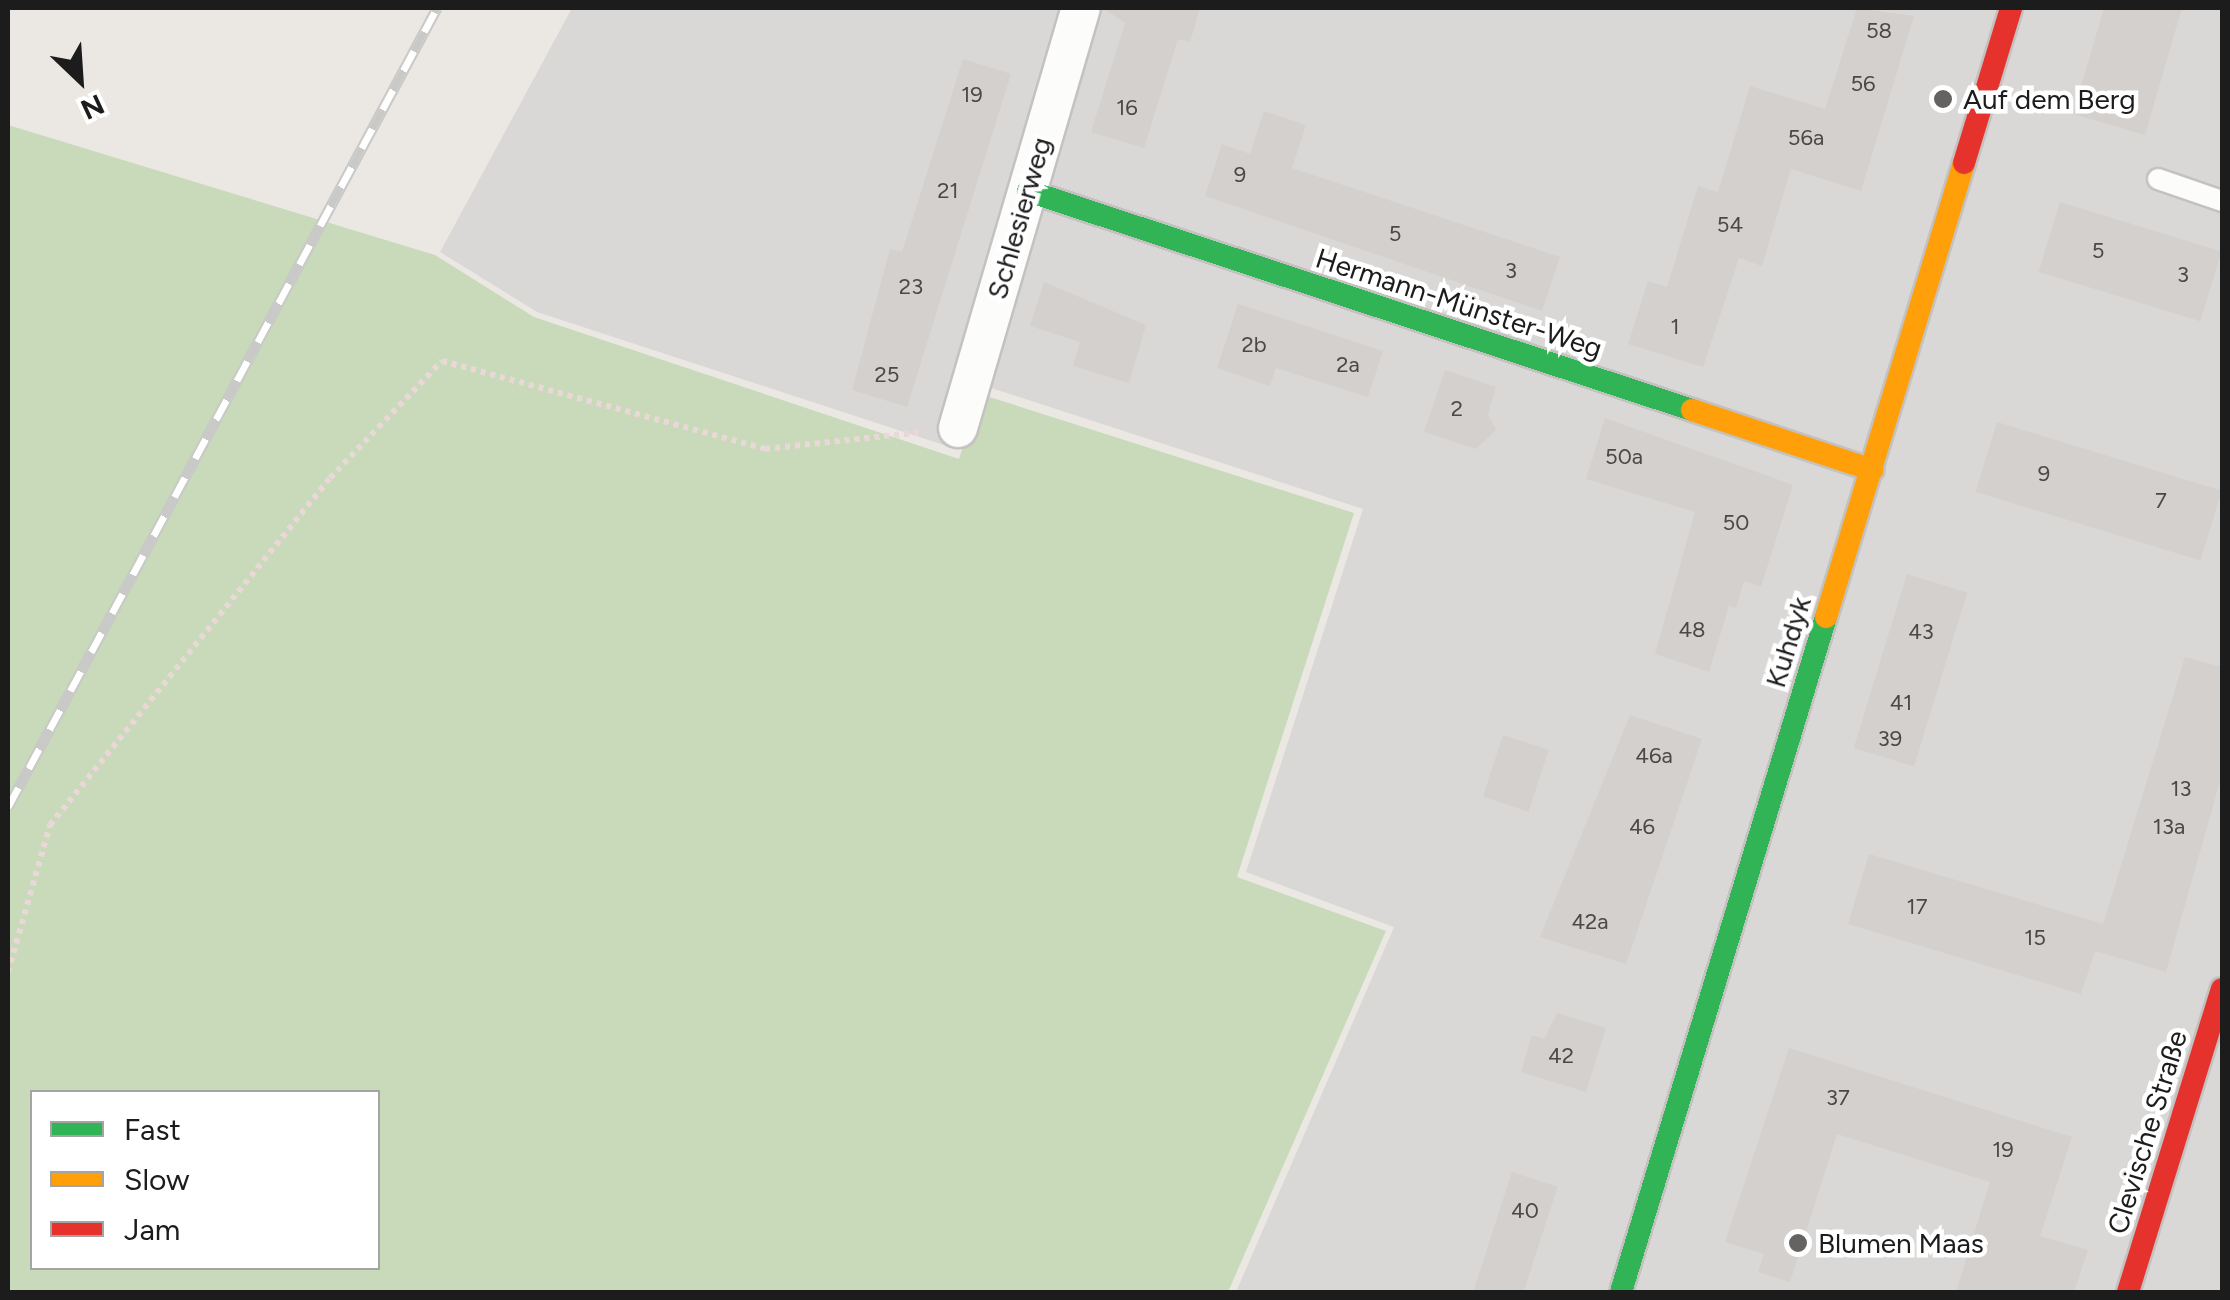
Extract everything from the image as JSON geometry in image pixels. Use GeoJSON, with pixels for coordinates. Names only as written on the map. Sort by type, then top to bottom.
{"type":"FeatureCollection","features":[{"type":"Feature","properties":{"kind":"main road","name":"Kuhdyk"},"geometry":{"type":"LineString","coordinates":[[1621,1292],[2011,8]]}},
{"type":"Feature","properties":{"kind":"main road","name":"Hermann-Münster-Weg"},"geometry":{"type":"LineString","coordinates":[[1028,191],[1872,470]]}},
{"type":"Feature","properties":{"kind":"main road","name":"Clevische Straße"},"geometry":{"type":"LineString","coordinates":[[2129,1292],[2214,1053],[2222,989]]}},
{"type":"Feature","properties":{"kind":"street","name":"Schlesierweg"},"geometry":{"type":"LineString","coordinates":[[958,428],[1081,8]]}},
{"type":"Feature","properties":{"kind":"lane"},"geometry":{"type":"LineString","coordinates":[[2158,180],[2222,200]]}},
{"type":"Feature","properties":{"kind":"path"},"geometry":{"type":"LineString","coordinates":[[8,972],[50,825],[330,478],[442,361],[765,448],[958,428]]}},
{"type":"Feature","properties":{"kind":"shaded area"},"geometry":{"type":"Polygon","coordinates":[[[572,8],[2222,8],[2222,1292],[1236,1292],[1394,927],[1246,872],[1363,509],[976,383],[956,449],[537,312],[440,252],[572,8]]]}},
{"type":"Feature","properties":{"kind":"green space"},"geometry":{"type":"Polygon","coordinates":[[[8,125],[435,255],[534,317],[959,459],[980,394],[1354,513],[1237,877],[1386,931],[1228,1292],[8,1292],[8,125]]]}},
{"type":"Feature","properties":{"kind":"building"},"geometry":{"type":"Polygon","coordinates":[[[1103,8],[1200,8],[1190,42],[1178,39],[1144,148],[1091,132],[1125,23],[1103,8]]]}},
{"type":"Feature","properties":{"kind":"building"},"geometry":{"type":"Polygon","coordinates":[[[1857,8],[1914,16],[1861,191],[1791,169],[1762,266],[1739,258],[1703,367],[1628,344],[1648,281],[1667,287],[1698,186],[1718,192],[1750,86],[1825,109],[1857,8]]]}},
{"type":"Feature","properties":{"kind":"building"},"geometry":{"type":"Polygon","coordinates":[[[2104,8],[2182,8],[2145,135],[2073,114],[2104,8]]]}},
{"type":"Feature","properties":{"kind":"building"},"geometry":{"type":"Polygon","coordinates":[[[963,59],[1011,74],[907,407],[852,390],[890,249],[902,252],[963,59]]]}},
{"type":"Feature","properties":{"kind":"building"},"geometry":{"type":"Polygon","coordinates":[[[1264,111],[1306,125],[1292,168],[1560,257],[1542,311],[1205,196],[1222,144],[1250,154],[1264,111]]]}},
{"type":"Feature","properties":{"kind":"building"},"geometry":{"type":"Polygon","coordinates":[[[2060,202],[2222,251],[2200,321],[2039,272],[2060,202]]]}},
{"type":"Feature","properties":{"kind":"building"},"geometry":{"type":"Polygon","coordinates":[[[1044,282],[1146,325],[1129,383],[1073,366],[1080,342],[1030,326],[1044,282]]]}},
{"type":"Feature","properties":{"kind":"building"},"geometry":{"type":"Polygon","coordinates":[[[1238,304],[1383,351],[1368,397],[1276,368],[1270,386],[1217,368],[1238,304]]]}},
{"type":"Feature","properties":{"kind":"building"},"geometry":{"type":"Polygon","coordinates":[[[1445,370],[1496,387],[1488,414],[1496,430],[1476,449],[1424,432],[1445,370]]]}},
{"type":"Feature","properties":{"kind":"building"},"geometry":{"type":"Polygon","coordinates":[[[1605,418],[1793,485],[1761,587],[1744,581],[1736,608],[1729,606],[1709,672],[1655,654],[1695,512],[1586,479],[1605,418]]]}},
{"type":"Feature","properties":{"kind":"building"},"geometry":{"type":"Polygon","coordinates":[[[1997,422],[2222,491],[2200,561],[1976,492],[1997,422]]]}},
{"type":"Feature","properties":{"kind":"building"},"geometry":{"type":"Polygon","coordinates":[[[1907,574],[1967,592],[1914,766],[1854,748],[1907,574]]]}},
{"type":"Feature","properties":{"kind":"building"},"geometry":{"type":"Polygon","coordinates":[[[2185,657],[2222,667],[2222,774],[2166,972],[2095,951],[2081,994],[1848,924],[1869,854],[2103,924],[2185,657]]]}},
{"type":"Feature","properties":{"kind":"building"},"geometry":{"type":"Polygon","coordinates":[[[1630,715],[1702,739],[1626,964],[1540,937],[1630,715]]]}},
{"type":"Feature","properties":{"kind":"building"},"geometry":{"type":"Polygon","coordinates":[[[1503,735],[1549,750],[1529,812],[1483,797],[1503,735]]]}},
{"type":"Feature","properties":{"kind":"building"},"geometry":{"type":"Polygon","coordinates":[[[1557,1013],[1606,1028],[1586,1092],[1521,1072],[1532,1035],[1544,1039],[1557,1013]]]}},
{"type":"Feature","properties":{"kind":"building"},"geometry":{"type":"Polygon","coordinates":[[[1789,1048],[2072,1137],[2040,1236],[2088,1250],[2074,1292],[1956,1292],[1990,1182],[1837,1134],[1790,1282],[1758,1272],[1764,1254],[1725,1242],[1789,1048]]]}},
{"type":"Feature","properties":{"kind":"building"},"geometry":{"type":"Polygon","coordinates":[[[1512,1172],[1558,1187],[1523,1292],[1473,1292],[1512,1172]]]}},
{"type":"Feature","properties":{"kind":"railway"},"geometry":{"type":"LineString","coordinates":[[8,807],[437,8]]}},
{"type":"Feature","properties":{"kind":"traffic: fast"},"geometry":{"type":"LineString","coordinates":[[1028,191],[1692,410]]}},
{"type":"Feature","properties":{"kind":"traffic: fast"},"geometry":{"type":"LineString","coordinates":[[1621,1292],[1826,617]]}},
{"type":"Feature","properties":{"kind":"traffic: slow"},"geometry":{"type":"LineString","coordinates":[[1826,617],[1964,163]]}},
{"type":"Feature","properties":{"kind":"traffic: slow"},"geometry":{"type":"LineString","coordinates":[[1692,410],[1872,470]]}},
{"type":"Feature","properties":{"kind":"traffic: jam"},"geometry":{"type":"LineString","coordinates":[[1964,163],[2011,8]]}},
{"type":"Feature","properties":{"kind":"traffic: jam"},"geometry":{"type":"LineString","coordinates":[[2128,1292],[2222,989]]}},
{"type":"Feature","properties":{"kind":"place","name":"Auf dem Berg"},"geometry":{"type":"Point","coordinates":[1943,99]}},
{"type":"Feature","properties":{"kind":"place","name":"Blumen Maas"},"geometry":{"type":"Point","coordinates":[1798,1243]}}]}
